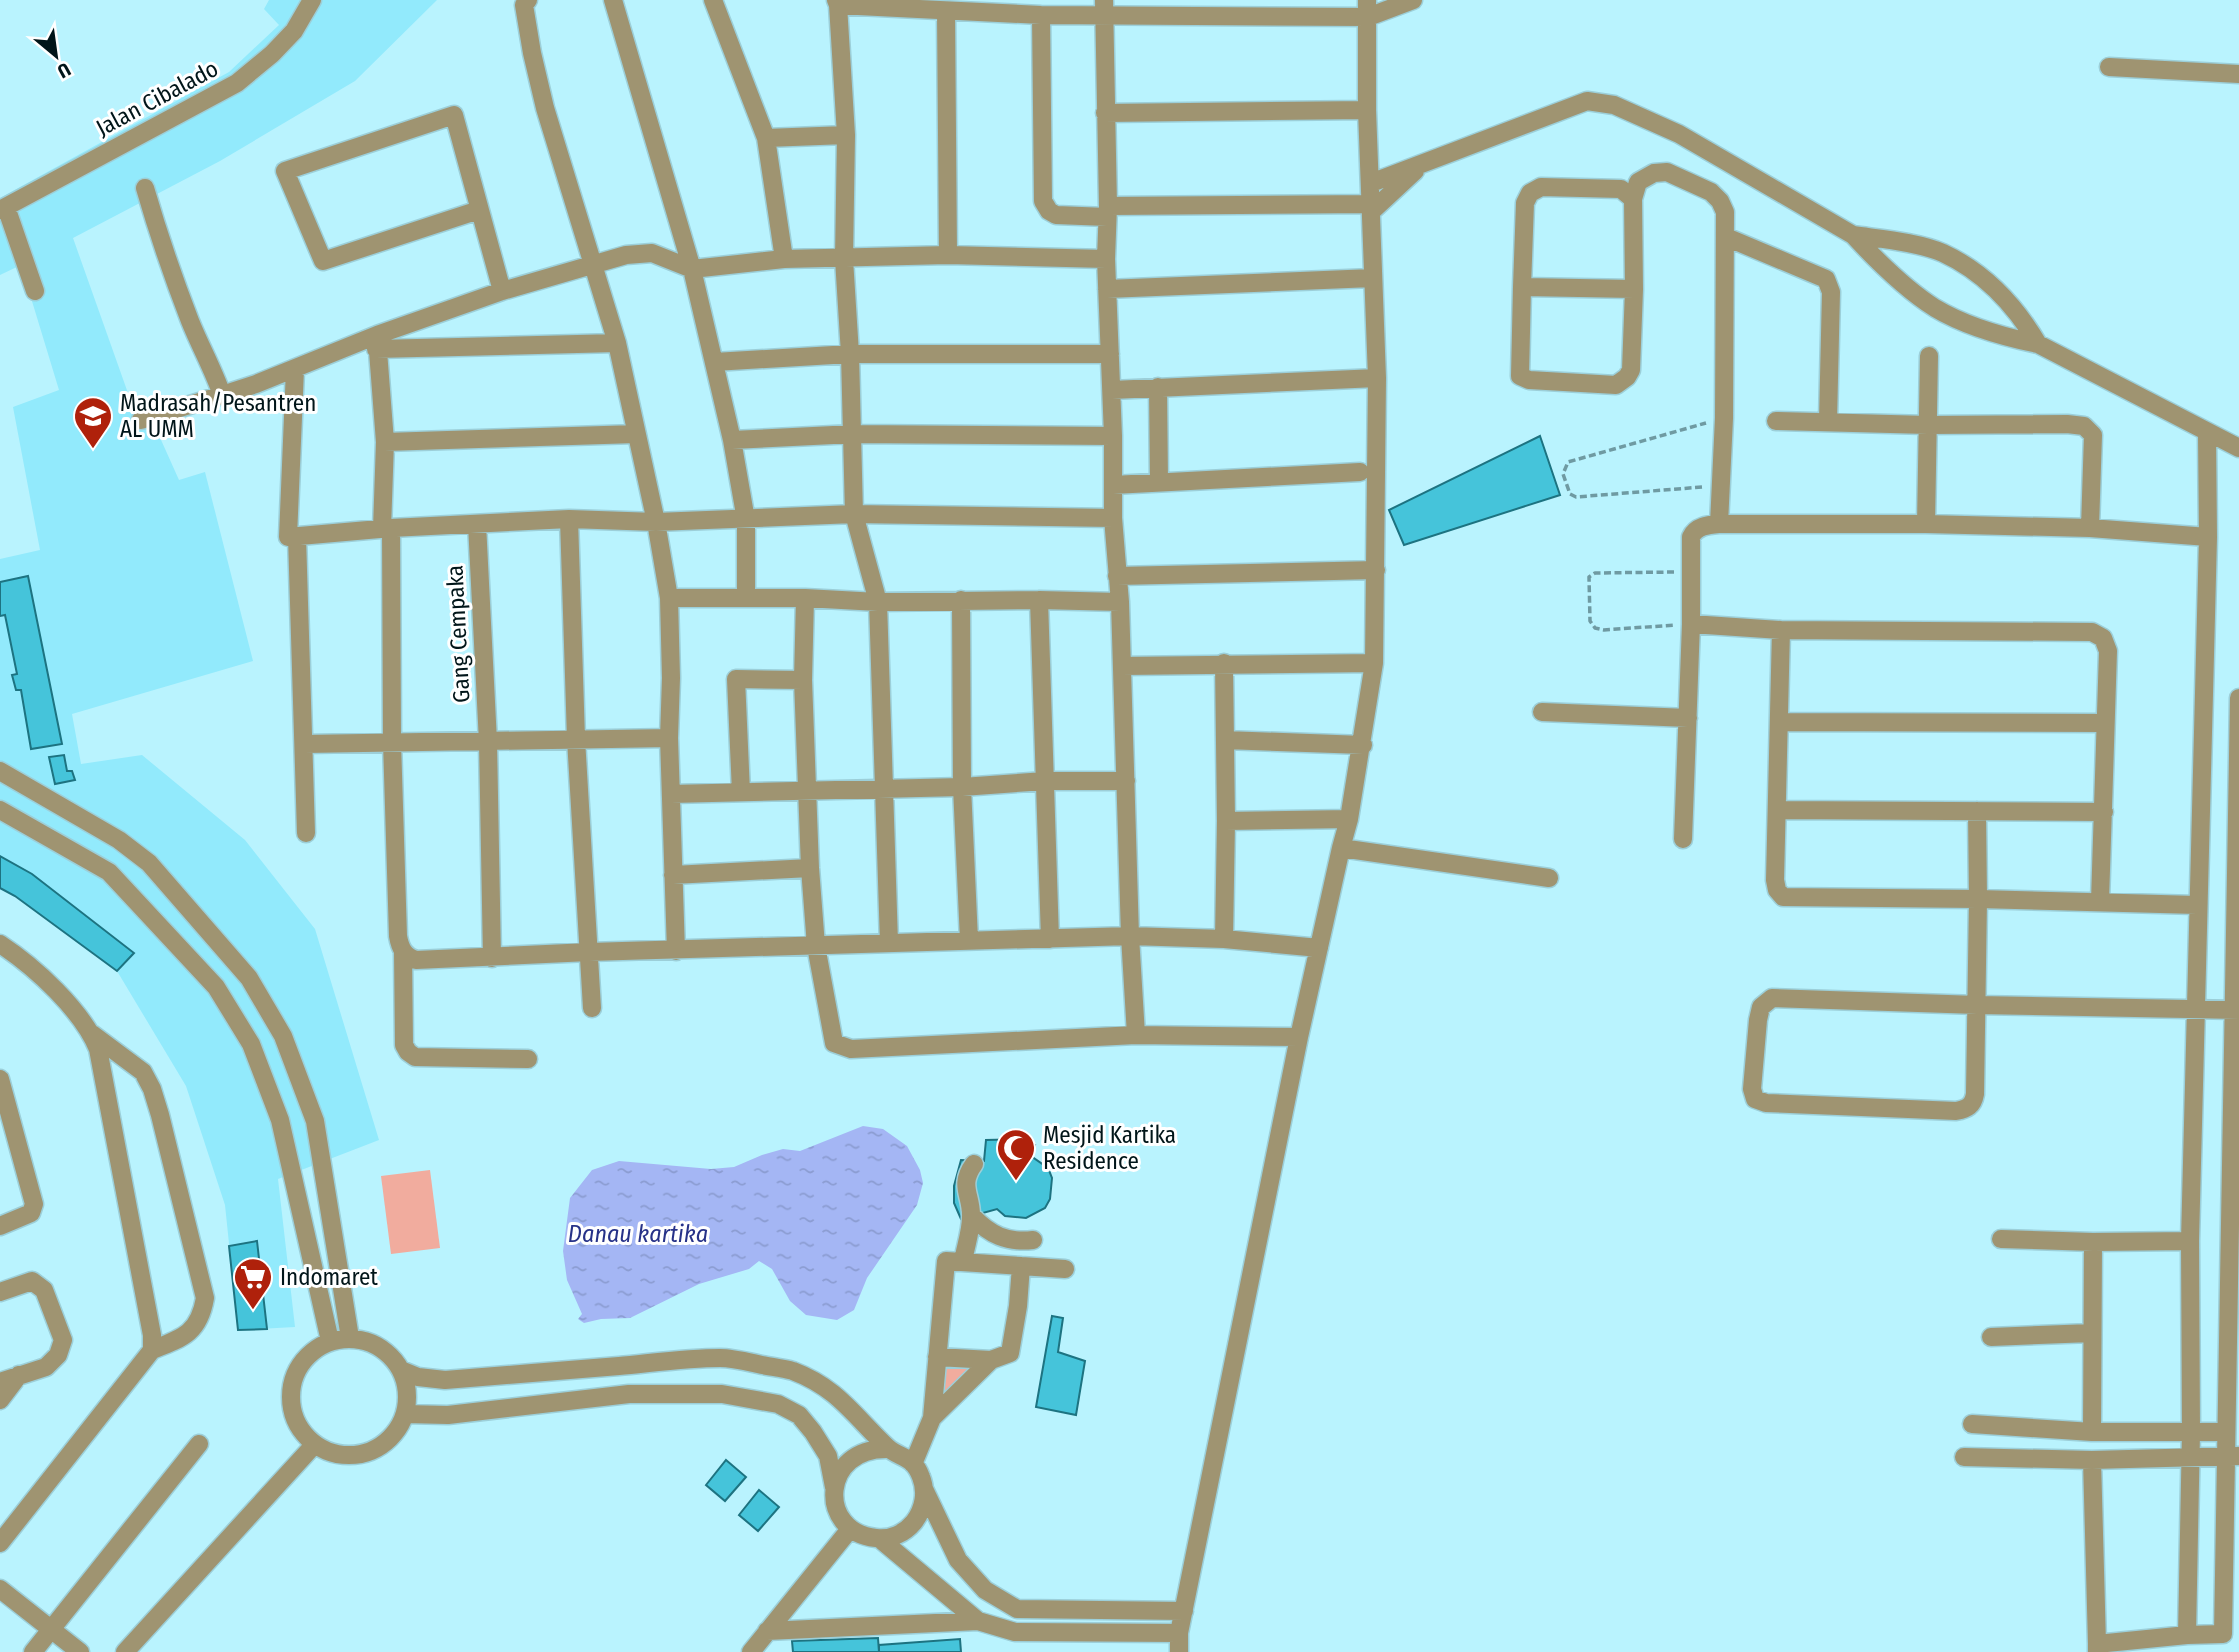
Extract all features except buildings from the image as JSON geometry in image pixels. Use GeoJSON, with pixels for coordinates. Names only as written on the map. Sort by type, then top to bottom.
{"type":"FeatureCollection","features":[{"type":"Feature","properties":{"kind":"street","name":"Jalan Cibalado"},"geometry":{"type":"LineString","coordinates":[[3,209],[237,83],[272,54],[293,31],[312,0]]}},
{"type":"Feature","properties":{"kind":"street"},"geometry":{"type":"LineString","coordinates":[[528,0],[524,5],[524,12],[545,108],[617,343],[656,522],[669,598],[669,738],[676,951]]}},
{"type":"Feature","properties":{"kind":"street"},"geometry":{"type":"LineString","coordinates":[[613,0],[692,269],[732,440],[746,520],[746,597]]}},
{"type":"Feature","properties":{"kind":"street"},"geometry":{"type":"LineString","coordinates":[[713,0],[765,138],[784,259]]}},
{"type":"Feature","properties":{"kind":"street"},"geometry":{"type":"LineString","coordinates":[[889,943],[878,602],[854,514],[854,434],[844,259],[846,135],[837,2],[1041,15],[1104,8],[1367,9],[1413,0]]}},
{"type":"Feature","properties":{"kind":"street"},"geometry":{"type":"LineString","coordinates":[[1104,8],[1106,259],[1114,436],[1113,517],[1120,602],[1130,936],[1136,1035]]}},
{"type":"Feature","properties":{"kind":"street"},"geometry":{"type":"LineString","coordinates":[[1180,1652],[1179,1633],[1299,1037],[1349,819],[1363,745],[1374,663],[1377,378],[1367,110],[1367,9]]}},
{"type":"Feature","properties":{"kind":"street"},"geometry":{"type":"LineString","coordinates":[[946,11],[948,255]]}},
{"type":"Feature","properties":{"kind":"street"},"geometry":{"type":"LineString","coordinates":[[1041,15],[1043,201],[1049,211],[1056,215],[1107,211],[1371,207],[1420,166]]}},
{"type":"Feature","properties":{"kind":"street"},"geometry":{"type":"LineString","coordinates":[[2109,66],[2239,74]]}},
{"type":"Feature","properties":{"kind":"street"},"geometry":{"type":"LineString","coordinates":[[1371,183],[1587,101],[1614,105],[1679,134],[1853,235],[1871,254],[1935,308],[1964,322],[2016,340],[2038,344],[2239,449]]}},
{"type":"Feature","properties":{"kind":"street"},"geometry":{"type":"LineString","coordinates":[[1105,113],[1367,110]]}},
{"type":"Feature","properties":{"kind":"street"},"geometry":{"type":"LineString","coordinates":[[479,211],[323,261],[285,172],[454,115],[502,291]]}},
{"type":"Feature","properties":{"kind":"street"},"geometry":{"type":"LineString","coordinates":[[765,138],[846,135]]}},
{"type":"Feature","properties":{"kind":"street"},"geometry":{"type":"LineString","coordinates":[[1633,199],[1621,189],[1605,188],[1541,187],[1530,193],[1525,203],[1520,376],[1530,380],[1616,385],[1627,377],[1631,370],[1634,289],[1633,199],[1638,182],[1654,173],[1667,172],[1711,192],[1720,201],[1725,212],[1726,237],[1724,418],[1719,524]]}},
{"type":"Feature","properties":{"kind":"street"},"geometry":{"type":"LineString","coordinates":[[145,188],[172,271],[222,395]]}},
{"type":"Feature","properties":{"kind":"street"},"geometry":{"type":"LineString","coordinates":[[3,209],[35,291]]}},
{"type":"Feature","properties":{"kind":"street"},"geometry":{"type":"LineString","coordinates":[[1853,235],[1940,252],[1972,269],[2012,306],[2027,324],[2038,344]]}},
{"type":"Feature","properties":{"kind":"street"},"geometry":{"type":"LineString","coordinates":[[1726,237],[1826,279],[1831,292],[1828,421]]}},
{"type":"Feature","properties":{"kind":"street"},"geometry":{"type":"LineString","coordinates":[[141,420],[377,342],[502,291],[626,255],[652,253],[692,269],[784,259],[948,255],[1106,259]]}},
{"type":"Feature","properties":{"kind":"street"},"geometry":{"type":"LineString","coordinates":[[1107,289],[1372,278]]}},
{"type":"Feature","properties":{"kind":"street"},"geometry":{"type":"LineString","coordinates":[[1522,287],[1634,289]]}},
{"type":"Feature","properties":{"kind":"street"},"geometry":{"type":"LineString","coordinates":[[377,342],[617,343]]}},
{"type":"Feature","properties":{"kind":"street"},"geometry":{"type":"LineString","coordinates":[[377,342],[384,442],[398,936],[403,951],[404,1045],[415,1057],[528,1059]]}},
{"type":"Feature","properties":{"kind":"street"},"geometry":{"type":"LineString","coordinates":[[714,362],[850,354],[1110,354]]}},
{"type":"Feature","properties":{"kind":"street"},"geometry":{"type":"LineString","coordinates":[[1926,524],[1929,356]]}},
{"type":"Feature","properties":{"kind":"street"},"geometry":{"type":"LineString","coordinates":[[295,369],[288,537],[569,519],[656,522],[854,514],[1113,517]]}},
{"type":"Feature","properties":{"kind":"street"},"geometry":{"type":"LineString","coordinates":[[1112,390],[1377,378]]}},
{"type":"Feature","properties":{"kind":"street"},"geometry":{"type":"LineString","coordinates":[[1158,387],[1159,482]]}},
{"type":"Feature","properties":{"kind":"street"},"geometry":{"type":"LineString","coordinates":[[1776,421],[2084,426],[2092,435],[2090,528]]}},
{"type":"Feature","properties":{"kind":"street"},"geometry":{"type":"LineString","coordinates":[[2187,1635],[2191,1432],[2190,1241],[2208,537],[2207,433]]}},
{"type":"Feature","properties":{"kind":"street"},"geometry":{"type":"LineString","coordinates":[[732,440],[854,434],[1114,436]]}},
{"type":"Feature","properties":{"kind":"street"},"geometry":{"type":"LineString","coordinates":[[384,442],[636,435]]}},
{"type":"Feature","properties":{"kind":"street"},"geometry":{"type":"LineString","coordinates":[[1113,485],[1360,472]]}},
{"type":"Feature","properties":{"kind":"street"},"geometry":{"type":"LineString","coordinates":[[569,519],[576,740],[592,1008]]}},
{"type":"Feature","properties":{"kind":"street","name":"Gang Cempaka"},"geometry":{"type":"LineString","coordinates":[[477,524],[488,742],[492,958]]}},
{"type":"Feature","properties":{"kind":"street"},"geometry":{"type":"LineString","coordinates":[[1683,839],[1691,624],[1691,537],[1704,526],[1926,524],[2090,528],[2208,537]]}},
{"type":"Feature","properties":{"kind":"street"},"geometry":{"type":"LineString","coordinates":[[297,537],[306,833]]}},
{"type":"Feature","properties":{"kind":"street"},"geometry":{"type":"LineString","coordinates":[[1117,576],[1376,569]]}},
{"type":"Feature","properties":{"kind":"street"},"geometry":{"type":"LineString","coordinates":[[669,598],[805,598],[878,602],[1120,602]]}},
{"type":"Feature","properties":{"kind":"street"},"geometry":{"type":"LineString","coordinates":[[805,598],[803,680],[810,869],[816,946],[834,1043],[851,1049],[1136,1035],[1299,1037]]}},
{"type":"Feature","properties":{"kind":"street"},"geometry":{"type":"LineString","coordinates":[[961,600],[962,787],[969,940]]}},
{"type":"Feature","properties":{"kind":"street"},"geometry":{"type":"LineString","coordinates":[[1039,600],[1051,939]]}},
{"type":"Feature","properties":{"kind":"street"},"geometry":{"type":"LineString","coordinates":[[1691,624],[1781,630],[2092,632],[2103,638],[2108,651],[2100,901]]}},
{"type":"Feature","properties":{"kind":"street"},"geometry":{"type":"LineString","coordinates":[[1781,630],[1779,810],[1775,880],[1777,890],[1783,897],[2100,901],[2197,905]]}},
{"type":"Feature","properties":{"kind":"street"},"geometry":{"type":"LineString","coordinates":[[1224,663],[1224,939]]}},
{"type":"Feature","properties":{"kind":"street"},"geometry":{"type":"LineString","coordinates":[[1122,666],[1374,663]]}},
{"type":"Feature","properties":{"kind":"street"},"geometry":{"type":"LineString","coordinates":[[741,792],[736,679],[803,680]]}},
{"type":"Feature","properties":{"kind":"street"},"geometry":{"type":"LineString","coordinates":[[2092,1461],[2097,1648],[2187,1635],[2231,1635],[2232,1456],[2225,1432],[2235,1110],[2239,698]]}},
{"type":"Feature","properties":{"kind":"street"},"geometry":{"type":"LineString","coordinates":[[1542,712],[1688,718]]}},
{"type":"Feature","properties":{"kind":"street"},"geometry":{"type":"LineString","coordinates":[[1780,722],[2104,723]]}},
{"type":"Feature","properties":{"kind":"street"},"geometry":{"type":"LineString","coordinates":[[304,744],[669,738]]}},
{"type":"Feature","properties":{"kind":"street"},"geometry":{"type":"LineString","coordinates":[[1225,740],[1363,745]]}},
{"type":"Feature","properties":{"kind":"street"},"geometry":{"type":"LineString","coordinates":[[0,771],[119,840],[149,863],[249,978],[283,1036],[315,1121],[351,1338]]}},
{"type":"Feature","properties":{"kind":"street"},"geometry":{"type":"LineString","coordinates":[[671,794],[1126,780]]}},
{"type":"Feature","properties":{"kind":"street"},"geometry":{"type":"LineString","coordinates":[[0,810],[109,872],[216,987],[251,1044],[280,1121],[330,1341]]}},
{"type":"Feature","properties":{"kind":"street"},"geometry":{"type":"LineString","coordinates":[[1779,810],[2104,812]]}},
{"type":"Feature","properties":{"kind":"street"},"geometry":{"type":"LineString","coordinates":[[1977,811],[1977,1005],[1974,1098],[1968,1108],[1956,1111],[1915,1110],[1766,1103],[1755,1099],[1752,1089],[1758,1020],[1761,1007],[1772,998],[1977,1005],[2236,1009]]}},
{"type":"Feature","properties":{"kind":"street"},"geometry":{"type":"LineString","coordinates":[[1226,821],[1349,819]]}},
{"type":"Feature","properties":{"kind":"street"},"geometry":{"type":"LineString","coordinates":[[1341,848],[1549,878]]}},
{"type":"Feature","properties":{"kind":"street"},"geometry":{"type":"LineString","coordinates":[[673,875],[810,869]]}},
{"type":"Feature","properties":{"kind":"street"},"geometry":{"type":"LineString","coordinates":[[403,951],[416,960],[589,952],[1130,936],[1224,939],[1319,948]]}},
{"type":"Feature","properties":{"kind":"street"},"geometry":{"type":"LineString","coordinates":[[0,944],[21,958],[78,1014],[92,1034],[101,1063],[152,1335],[152,1350]]}},
{"type":"Feature","properties":{"kind":"street"},"geometry":{"type":"LineString","coordinates":[[0,1543],[152,1350],[181,1339],[202,1315],[205,1297],[152,1089],[143,1072],[92,1034]]}},
{"type":"Feature","properties":{"kind":"street"},"geometry":{"type":"LineString","coordinates":[[0,1079],[5,1123],[34,1204],[31,1213],[0,1226]]}},
{"type":"Feature","properties":{"kind":"street"},"geometry":{"type":"LineString","coordinates":[[962,1262],[972,1216],[965,1186],[967,1173],[974,1164]]}},
{"type":"Feature","properties":{"kind":"street"},"geometry":{"type":"LineString","coordinates":[[972,1216],[983,1228],[997,1235],[1015,1242],[1033,1240]]}},
{"type":"Feature","properties":{"kind":"street"},"geometry":{"type":"LineString","coordinates":[[2001,1239],[2190,1241]]}},
{"type":"Feature","properties":{"kind":"street"},"geometry":{"type":"LineString","coordinates":[[2092,1432],[2093,1242]]}},
{"type":"Feature","properties":{"kind":"street"},"geometry":{"type":"LineString","coordinates":[[913,1464],[932,1418],[946,1261],[1065,1269]]}},
{"type":"Feature","properties":{"kind":"street"},"geometry":{"type":"LineString","coordinates":[[937,1357],[991,1360],[1010,1353],[1021,1266]]}},
{"type":"Feature","properties":{"kind":"street"},"geometry":{"type":"LineString","coordinates":[[0,1292],[32,1280],[44,1290],[63,1340],[58,1355],[46,1367],[0,1382]]}},
{"type":"Feature","properties":{"kind":"street"},"geometry":{"type":"LineString","coordinates":[[1991,1337],[2091,1333]]}},
{"type":"Feature","properties":{"kind":"street"},"geometry":{"type":"LineString","coordinates":[[351,1338],[370,1341],[389,1353],[401,1370],[408,1391],[405,1414],[395,1433],[378,1448],[357,1455],[334,1454],[314,1445],[297,1426],[289,1401],[293,1376],[307,1354],[330,1341],[351,1338]]}},
{"type":"Feature","properties":{"kind":"street"},"geometry":{"type":"LineString","coordinates":[[401,1370],[418,1377],[444,1380],[722,1358],[791,1370],[821,1383],[846,1403],[889,1449]]}},
{"type":"Feature","properties":{"kind":"street"},"geometry":{"type":"LineString","coordinates":[[932,1418],[991,1360]]}},
{"type":"Feature","properties":{"kind":"street"},"geometry":{"type":"LineString","coordinates":[[0,1401],[19,1375]]}},
{"type":"Feature","properties":{"kind":"street"},"geometry":{"type":"LineString","coordinates":[[405,1414],[448,1415],[629,1394],[722,1394],[778,1404],[799,1415],[828,1456],[835,1503],[840,1517],[850,1529],[864,1536],[880,1539],[895,1536],[909,1528],[918,1517],[924,1489]]}},
{"type":"Feature","properties":{"kind":"street"},"geometry":{"type":"LineString","coordinates":[[1972,1424],[2092,1432],[2225,1432]]}},
{"type":"Feature","properties":{"kind":"street"},"geometry":{"type":"LineString","coordinates":[[33,1652],[198,1444]]}},
{"type":"Feature","properties":{"kind":"street"},"geometry":{"type":"LineString","coordinates":[[125,1652],[314,1445]]}},
{"type":"Feature","properties":{"kind":"street"},"geometry":{"type":"LineString","coordinates":[[834,1487],[839,1472],[849,1460],[868,1450],[889,1449],[902,1454],[921,1475],[924,1489],[958,1560],[985,1590],[1017,1609],[1184,1611]]}},
{"type":"Feature","properties":{"kind":"street"},"geometry":{"type":"LineString","coordinates":[[1964,1457],[2092,1461],[2232,1456]]}},
{"type":"Feature","properties":{"kind":"street"},"geometry":{"type":"LineString","coordinates":[[751,1652],[850,1529]]}},
{"type":"Feature","properties":{"kind":"street"},"geometry":{"type":"LineString","coordinates":[[880,1539],[978,1620]]}},
{"type":"Feature","properties":{"kind":"street"},"geometry":{"type":"LineString","coordinates":[[0,1589],[80,1652]]}},
{"type":"Feature","properties":{"kind":"street"},"geometry":{"type":"LineString","coordinates":[[768,1631],[978,1620],[1015,1632],[1179,1633]]}},
{"type":"Feature","properties":{"kind":"path"},"geometry":{"type":"LineString","coordinates":[[1721,485],[1576,497],[1570,494],[1563,474],[1568,462],[1724,418]]}},
{"type":"Feature","properties":{"kind":"path"},"geometry":{"type":"LineString","coordinates":[[1691,624],[1626,630],[1595,628],[1590,621],[1589,577],[1604,572],[1692,573]]}},
{"type":"Feature","properties":{"kind":"shaded area"},"geometry":{"type":"Polygon","coordinates":[[[269,0],[437,0],[355,81],[220,161],[73,238],[140,427],[153,422],[179,480],[205,472],[253,661],[72,714],[81,764],[142,755],[245,840],[315,929],[379,1140],[278,1179],[295,1327],[238,1330],[225,1205],[186,1086],[117,971],[15,896],[0,888],[0,559],[40,550],[13,407],[59,390],[21,265],[0,275],[0,198],[229,72],[279,25],[264,9],[269,0]]]}},
{"type":"Feature","properties":{"kind":"green space"},"geometry":{"type":"Polygon","coordinates":[[[430,1170],[440,1248],[391,1254],[381,1176],[430,1170]]]}},
{"type":"Feature","properties":{"kind":"green space"},"geometry":{"type":"Polygon","coordinates":[[[944,1363],[971,1366],[946,1392],[942,1391],[944,1363]]]}},
{"type":"Feature","properties":{"kind":"water","name":"Danau kartika"},"geometry":{"type":"Polygon","coordinates":[[[863,1126],[883,1129],[907,1146],[920,1170],[923,1183],[917,1205],[867,1278],[854,1310],[837,1320],[806,1315],[790,1301],[772,1269],[759,1261],[749,1269],[699,1284],[630,1318],[601,1319],[584,1323],[578,1319],[582,1314],[567,1280],[563,1251],[570,1198],[592,1170],[619,1161],[711,1169],[734,1167],[783,1149],[800,1151],[863,1126]]]}},
{"type":"Feature","properties":{"kind":"place","name":"Madrasah/Pesantren AL UMM"},"geometry":{"type":"Point","coordinates":[93,450]}},
{"type":"Feature","properties":{"kind":"place","name":"Mesjid Kartika Residence"},"geometry":{"type":"Point","coordinates":[1016,1182]}},
{"type":"Feature","properties":{"kind":"place","name":"Indomaret"},"geometry":{"type":"Point","coordinates":[253,1311]}}]}
